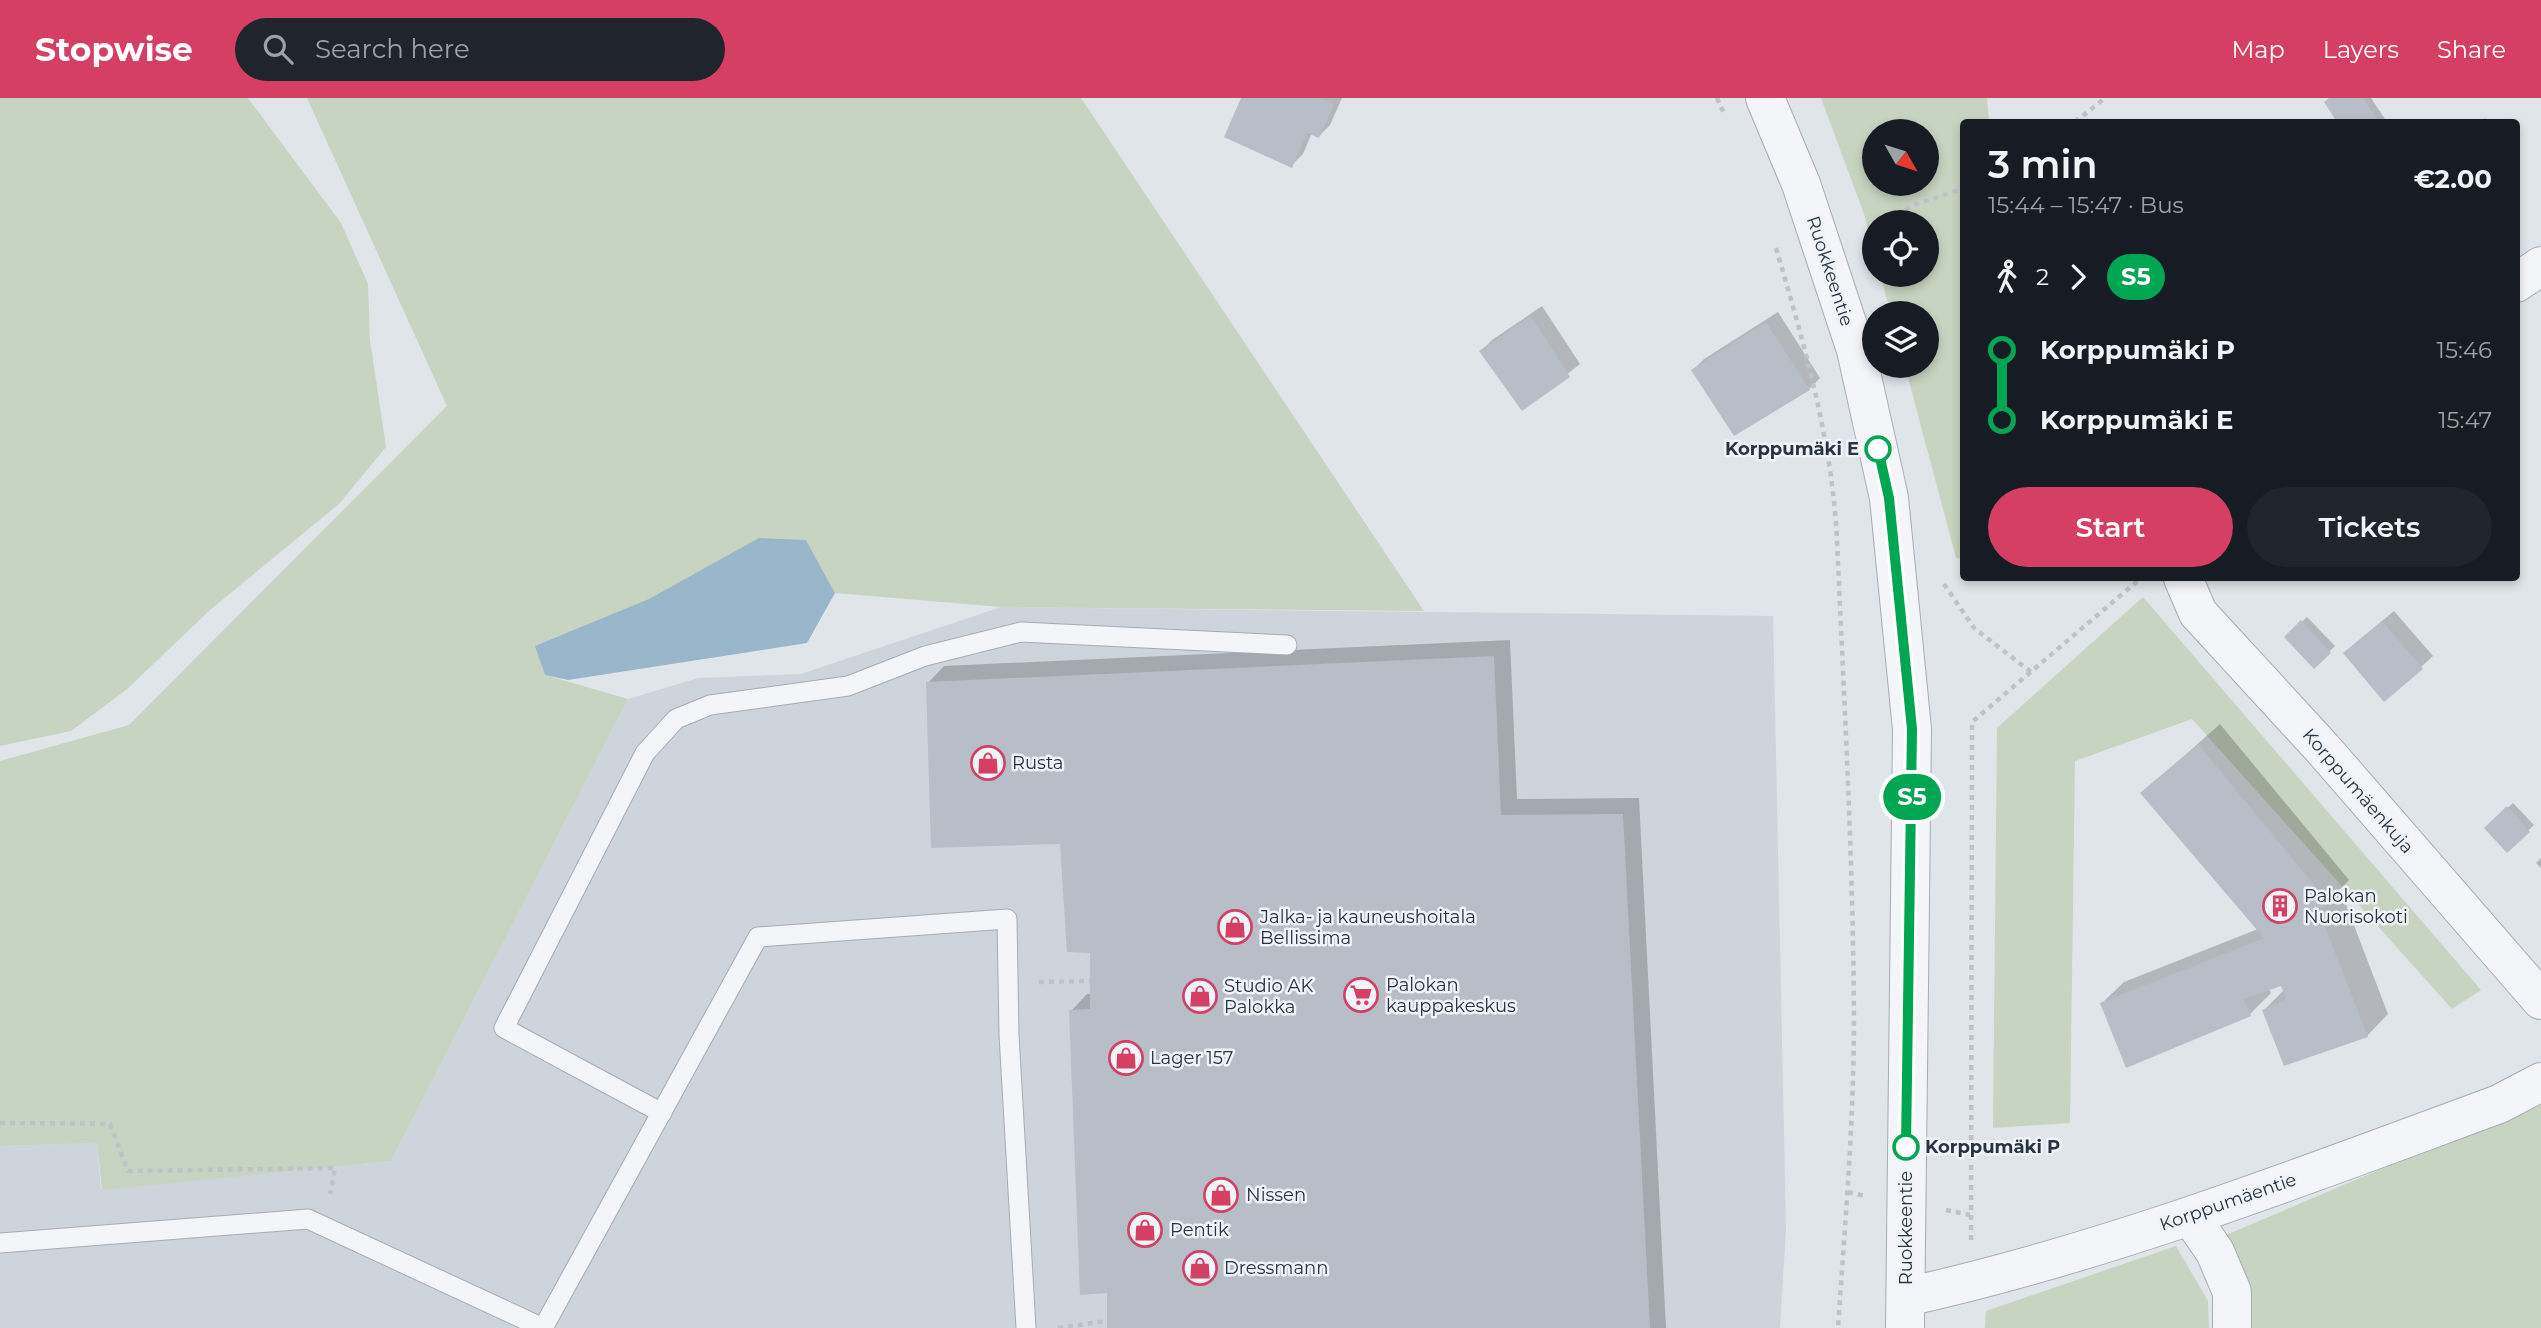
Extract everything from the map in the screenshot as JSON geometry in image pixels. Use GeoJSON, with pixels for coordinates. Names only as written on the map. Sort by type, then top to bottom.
{"type":"FeatureCollection","features":[{"type":"Feature","properties":{"kind":"street","name":"Ruokkeentie"},"geometry":{"type":"LineString","coordinates":[[1765,98],[1801,184],[1856,350],[1889,498],[1912,729],[1905,1312]]}},
{"type":"Feature","properties":{"kind":"street"},"geometry":{"type":"LineString","coordinates":[[2520,280],[2541,266]]}},
{"type":"Feature","properties":{"kind":"street","name":"Korppumäenkuja"},"geometry":{"type":"LineString","coordinates":[[2184,581],[2198,613],[2323,749],[2541,1000]]}},
{"type":"Feature","properties":{"kind":"street","name":"Korppumäentie"},"geometry":{"type":"LineString","coordinates":[[1905,1312],[1972,1282],[2192,1217],[2499,1104],[2541,1082]]}},
{"type":"Feature","properties":{"kind":"street"},"geometry":{"type":"LineString","coordinates":[[2192,1217],[2215,1252],[2232,1292],[2232,1328]]}},
{"type":"Feature","properties":{"kind":"lane"},"geometry":{"type":"LineString","coordinates":[[662,1113],[504,1028],[645,753],[676,719],[710,705],[848,686],[925,656],[1021,632],[1287,645]]}},
{"type":"Feature","properties":{"kind":"lane"},"geometry":{"type":"LineString","coordinates":[[0,1243],[308,1219],[543,1328],[758,937],[1007,919],[1009,1035],[1026,1328]]}},
{"type":"Feature","properties":{"kind":"path"},"geometry":{"type":"LineString","coordinates":[[1717,98],[1728,124]]}},
{"type":"Feature","properties":{"kind":"path"},"geometry":{"type":"LineString","coordinates":[[2079,119],[2105,98]]}},
{"type":"Feature","properties":{"kind":"path"},"geometry":{"type":"LineString","coordinates":[[1906,210],[1960,189]]}},
{"type":"Feature","properties":{"kind":"path"},"geometry":{"type":"LineString","coordinates":[[1772,236],[1810,366],[1836,511],[1847,745],[1854,1018],[1838,1328]]}},
{"type":"Feature","properties":{"kind":"path"},"geometry":{"type":"LineString","coordinates":[[1972,1282],[1969,1215],[1972,722],[2137,581]]}},
{"type":"Feature","properties":{"kind":"path"},"geometry":{"type":"LineString","coordinates":[[1944,584],[1974,628],[2031,672]]}},
{"type":"Feature","properties":{"kind":"path"},"geometry":{"type":"LineString","coordinates":[[0,1123],[110,1124],[128,1171],[335,1168],[323,1226]]}},
{"type":"Feature","properties":{"kind":"path"},"geometry":{"type":"LineString","coordinates":[[1058,1328],[1107,1321]]}},
{"type":"Feature","properties":{"kind":"shaded area"},"geometry":{"type":"Polygon","coordinates":[[[1001,607],[1773,616],[1786,1229],[1780,1328],[0,1328],[0,1146],[97,1143],[101,1189],[391,1161],[628,699],[698,678],[801,674],[1001,607]]]}},
{"type":"Feature","properties":{"kind":"green space"},"geometry":{"type":"Polygon","coordinates":[[[0,98],[248,98],[341,223],[368,284],[370,340],[386,447],[339,504],[210,610],[126,690],[71,731],[0,746],[0,98]]]}},
{"type":"Feature","properties":{"kind":"green space"},"geometry":{"type":"Polygon","coordinates":[[[307,98],[1081,98],[1424,611],[1001,607],[835,593],[806,540],[536,646],[545,675],[628,699],[391,1161],[102,1190],[97,1143],[0,1146],[0,761],[129,725],[447,406],[307,98]]]}},
{"type":"Feature","properties":{"kind":"green space"},"geometry":{"type":"Polygon","coordinates":[[[1821,98],[1987,98],[1989,119],[1960,119],[1960,559],[1956,558],[1908,378],[1939,378],[1939,301],[1888,301],[1883,287],[1939,287],[1939,210],[1863,210],[1821,98]]]}},
{"type":"Feature","properties":{"kind":"green space"},"geometry":{"type":"Polygon","coordinates":[[[2143,597],[2481,990],[2452,1009],[2192,719],[2075,761],[2070,1123],[1993,1128],[1997,728],[2143,597]]]}},
{"type":"Feature","properties":{"kind":"green space"},"geometry":{"type":"Polygon","coordinates":[[[2541,1101],[2541,1328],[2249,1328],[2226,1235],[2541,1101]]]}},
{"type":"Feature","properties":{"kind":"green space"},"geometry":{"type":"Polygon","coordinates":[[[2176,1246],[2208,1301],[2209,1328],[1985,1328],[1986,1311],[2176,1246]]]}},
{"type":"Feature","properties":{"kind":"water"},"geometry":{"type":"Polygon","coordinates":[[[759,538],[806,540],[835,593],[807,643],[568,680],[545,675],[535,646],[649,599],[759,538]]]}},
{"type":"Feature","properties":{"kind":"building"},"geometry":{"type":"Polygon","coordinates":[[[1241,98],[1321,98],[1334,105],[1319,138],[1307,133],[1292,168],[1224,137],[1241,98]]]}},
{"type":"Feature","properties":{"kind":"building"},"geometry":{"type":"Polygon","coordinates":[[[2329,98],[2363,98],[2377,119],[2335,119],[2324,102],[2329,98]]]}},
{"type":"Feature","properties":{"kind":"building"},"geometry":{"type":"Polygon","coordinates":[[[1531,316],[1570,377],[1522,411],[1479,351],[1531,316]]]}},
{"type":"Feature","properties":{"kind":"building"},"geometry":{"type":"Polygon","coordinates":[[[1766,322],[1810,390],[1734,436],[1691,370],[1766,322]]]}},
{"type":"Feature","properties":{"kind":"building"},"geometry":{"type":"Polygon","coordinates":[[[2301,620],[2331,653],[2314,669],[2284,637],[2301,620]]]}},
{"type":"Feature","properties":{"kind":"building"},"geometry":{"type":"Polygon","coordinates":[[[2382,621],[2423,669],[2384,702],[2343,653],[2382,621]]]}},
{"type":"Feature","properties":{"kind":"building","name":"Palokan kauppakeskus"},"geometry":{"type":"Polygon","coordinates":[[[1494,656],[1501,815],[1623,814],[1650,1328],[1107,1328],[1107,1293],[1080,1295],[1069,1010],[1090,1009],[1090,953],[1067,952],[1060,844],[931,848],[926,682],[1494,656]]]}},
{"type":"Feature","properties":{"kind":"building","name":"Palokan Nuorisokoti"},"geometry":{"type":"Polygon","coordinates":[[[2198,744],[2329,903],[2318,909],[2368,1037],[2284,1066],[2262,1010],[2286,999],[2281,986],[2244,999],[2251,1016],[2126,1068],[2100,1003],[2264,938],[2140,793],[2198,744]]]}},
{"type":"Feature","properties":{"kind":"building"},"geometry":{"type":"Polygon","coordinates":[[[2507,806],[2530,832],[2507,853],[2484,828],[2507,806]]]}},
{"type":"Feature","properties":{"kind":"bus line","name":"S5"},"geometry":{"type":"LineString","coordinates":[[1878,449],[1889,498],[1912,729],[1906,1147]]}},
{"type":"Feature","properties":{"kind":"place","name":"Korppumäki E"},"geometry":{"type":"Point","coordinates":[1878,449]}},
{"type":"Feature","properties":{"kind":"place","name":"Rusta"},"geometry":{"type":"Point","coordinates":[988,763]}},
{"type":"Feature","properties":{"kind":"place","name":"Palokan Nuorisokoti"},"geometry":{"type":"Point","coordinates":[2280,906]}},
{"type":"Feature","properties":{"kind":"place","name":"Jalka- ja kauneushoitala Bellissima"},"geometry":{"type":"Point","coordinates":[1235,927]}},
{"type":"Feature","properties":{"kind":"place","name":"Palokan kauppakeskus"},"geometry":{"type":"Point","coordinates":[1361,995]}},
{"type":"Feature","properties":{"kind":"place","name":"Studio AK Palokka"},"geometry":{"type":"Point","coordinates":[1200,996]}},
{"type":"Feature","properties":{"kind":"place","name":"Lager 157"},"geometry":{"type":"Point","coordinates":[1126,1058]}},
{"type":"Feature","properties":{"kind":"place","name":"Korppumäki P"},"geometry":{"type":"Point","coordinates":[1906,1147]}},
{"type":"Feature","properties":{"kind":"place","name":"Nissen"},"geometry":{"type":"Point","coordinates":[1221,1195]}},
{"type":"Feature","properties":{"kind":"place","name":"Pentik"},"geometry":{"type":"Point","coordinates":[1145,1230]}},
{"type":"Feature","properties":{"kind":"place","name":"Dressmann"},"geometry":{"type":"Point","coordinates":[1200,1268]}}]}
